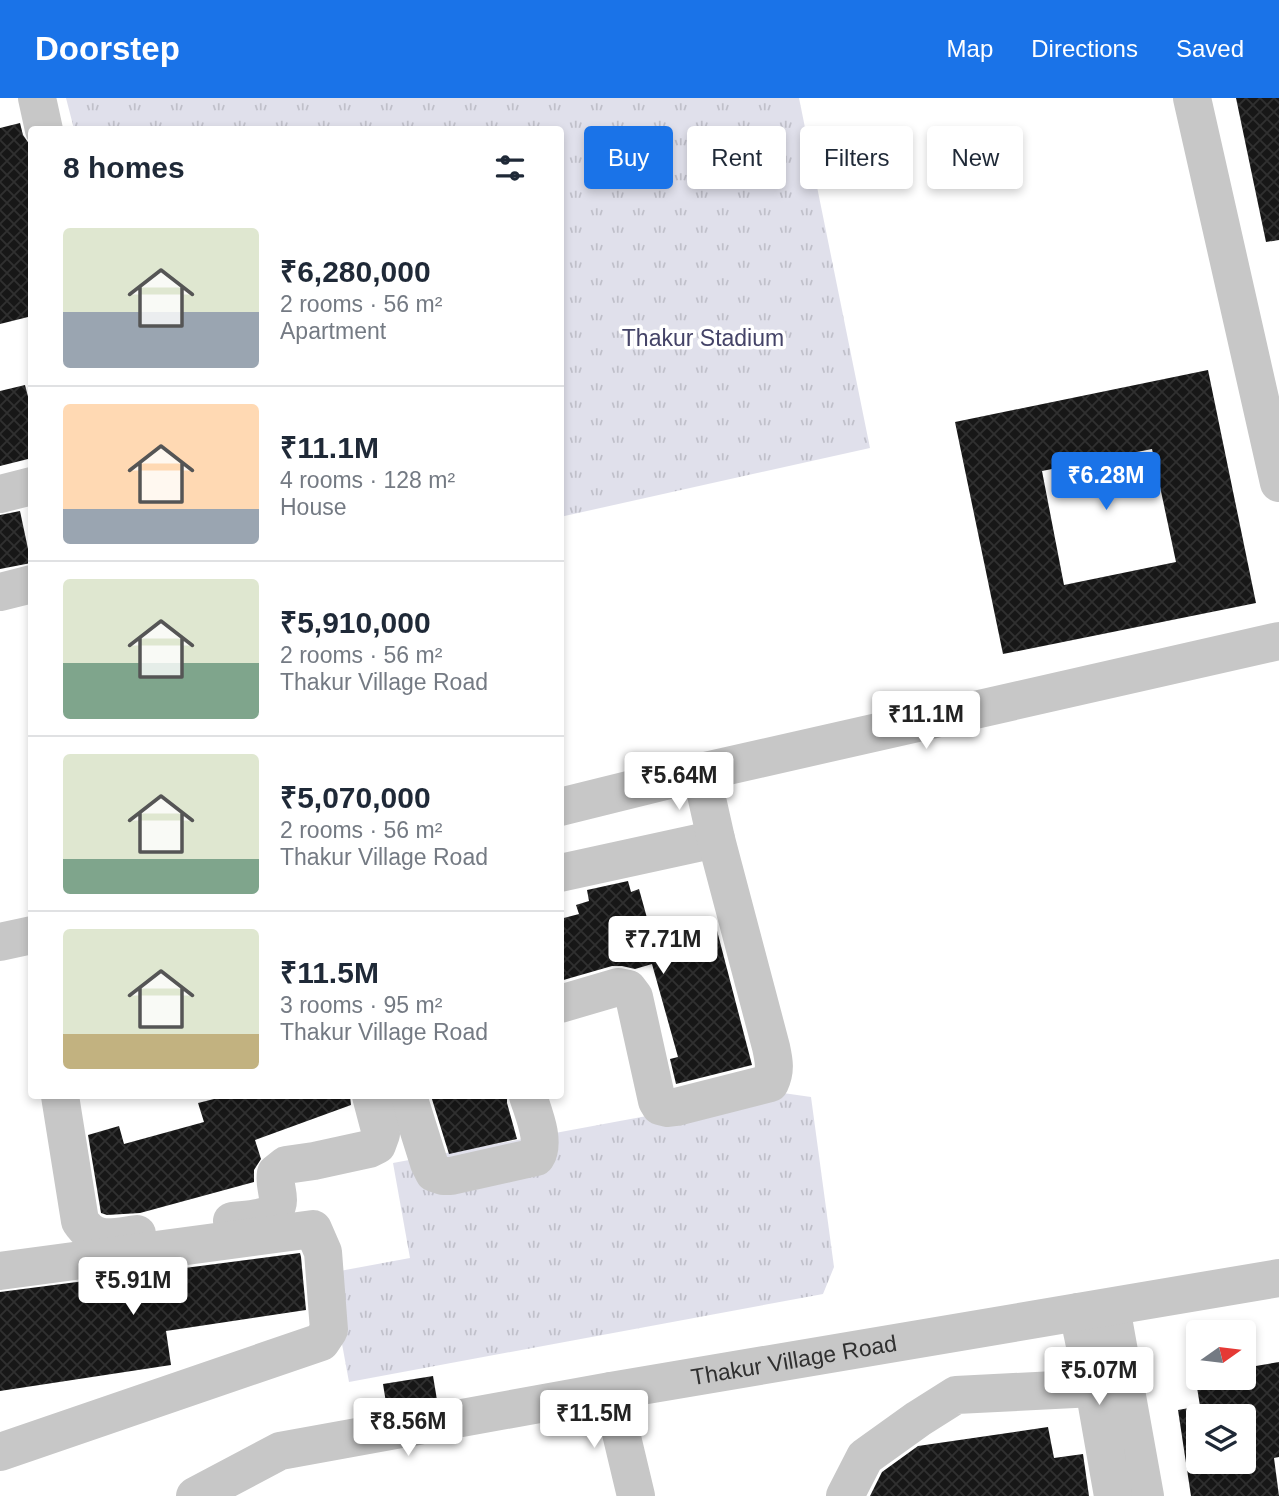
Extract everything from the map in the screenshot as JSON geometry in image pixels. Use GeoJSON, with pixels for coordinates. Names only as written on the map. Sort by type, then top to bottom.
{"type":"FeatureCollection","features":[{"type":"Feature","properties":{"kind":"street"},"geometry":{"type":"LineString","coordinates":[[37,98],[43,126]]}},
{"type":"Feature","properties":{"kind":"street"},"geometry":{"type":"LineString","coordinates":[[1192,98],[1279,483]]}},
{"type":"Feature","properties":{"kind":"street"},"geometry":{"type":"LineString","coordinates":[[0,494],[28,487]]}},
{"type":"Feature","properties":{"kind":"street"},"geometry":{"type":"LineString","coordinates":[[0,592],[28,585]]}},
{"type":"Feature","properties":{"kind":"street"},"geometry":{"type":"LineString","coordinates":[[564,806],[701,772],[1279,641]]}},
{"type":"Feature","properties":{"kind":"street"},"geometry":{"type":"LineString","coordinates":[[564,1003],[618,987],[628,989],[635,997],[660,1106],[677,1107],[770,1083],[774,1074],[773,1055],[701,772]]}},
{"type":"Feature","properties":{"kind":"street"},"geometry":{"type":"LineString","coordinates":[[564,872],[716,839]]}},
{"type":"Feature","properties":{"kind":"street"},"geometry":{"type":"LineString","coordinates":[[0,942],[28,936]]}},
{"type":"Feature","properties":{"kind":"street"},"geometry":{"type":"LineString","coordinates":[[60,1099],[80,1222],[85,1230],[94,1236],[105,1237],[267,1217],[275,1211],[279,1202],[274,1182],[276,1173],[286,1166],[377,1145],[381,1134],[372,1099]]}},
{"type":"Feature","properties":{"kind":"street"},"geometry":{"type":"LineString","coordinates":[[409,1099],[434,1173],[451,1176],[536,1157],[540,1151],[540,1140],[529,1099]]}},
{"type":"Feature","properties":{"kind":"street"},"geometry":{"type":"LineString","coordinates":[[0,1271],[313,1229],[323,1252],[329,1330],[321,1342],[0,1452]]}},
{"type":"Feature","properties":{"kind":"street","name":"Thakur Village Road"},"geometry":{"type":"LineString","coordinates":[[195,1496],[280,1451],[611,1391],[1279,1278]]}},
{"type":"Feature","properties":{"kind":"street"},"geometry":{"type":"LineString","coordinates":[[1094,1309],[1094,1388],[1113,1496]]}},
{"type":"Feature","properties":{"kind":"street"},"geometry":{"type":"LineString","coordinates":[[1094,1309],[1145,1496]]}},
{"type":"Feature","properties":{"kind":"street"},"geometry":{"type":"LineString","coordinates":[[845,1496],[865,1457],[956,1395],[1094,1388]]}},
{"type":"Feature","properties":{"kind":"street"},"geometry":{"type":"LineString","coordinates":[[611,1391],[636,1496]]}},
{"type":"Feature","properties":{"kind":"green space","name":"Thakur Stadium"},"geometry":{"type":"Polygon","coordinates":[[[66,98],[799,98],[805,126],[800,126],[800,189],[817,189],[870,448],[564,516],[564,126],[73,126],[66,98]]]}},
{"type":"Feature","properties":{"kind":"green space"},"geometry":{"type":"Polygon","coordinates":[[[776,1092],[811,1097],[834,1267],[823,1294],[349,1382],[329,1273],[410,1258],[393,1163],[776,1092]]]}},
{"type":"Feature","properties":{"kind":"building"},"geometry":{"type":"Polygon","coordinates":[[[1236,98],[1279,98],[1279,240],[1266,242],[1236,98]]]}},
{"type":"Feature","properties":{"kind":"building"},"geometry":{"type":"Polygon","coordinates":[[[20,123],[28,142],[28,317],[0,324],[0,128],[20,123]]]}},
{"type":"Feature","properties":{"kind":"building"},"geometry":{"type":"Polygon","coordinates":[[[1208,370],[1256,603],[1003,654],[955,422],[1208,370]],[[1152,449],[1042,471],[1064,585],[1176,562],[1152,449]]]}},
{"type":"Feature","properties":{"kind":"building"},"geometry":{"type":"Polygon","coordinates":[[[25,385],[28,397],[28,459],[0,466],[0,391],[25,385]]]}},
{"type":"Feature","properties":{"kind":"building"},"geometry":{"type":"Polygon","coordinates":[[[20,511],[28,549],[28,564],[0,569],[0,515],[20,511]]]}},
{"type":"Feature","properties":{"kind":"building"},"geometry":{"type":"Polygon","coordinates":[[[628,881],[631,892],[639,889],[652,936],[714,919],[752,1065],[676,1084],[670,1059],[678,1057],[652,964],[635,969],[612,966],[564,980],[564,918],[579,914],[576,905],[589,901],[587,890],[628,881]]]}},
{"type":"Feature","properties":{"kind":"building"},"geometry":{"type":"Polygon","coordinates":[[[214,1099],[350,1099],[351,1105],[255,1140],[261,1159],[254,1170],[254,1182],[140,1213],[101,1213],[88,1135],[119,1126],[124,1144],[204,1122],[198,1103],[214,1099]]]}},
{"type":"Feature","properties":{"kind":"building"},"geometry":{"type":"Polygon","coordinates":[[[432,1099],[507,1099],[517,1139],[449,1154],[432,1099]]]}},
{"type":"Feature","properties":{"kind":"building"},"geometry":{"type":"Polygon","coordinates":[[[300,1253],[306,1310],[166,1331],[171,1365],[0,1391],[0,1292],[300,1253]]]}},
{"type":"Feature","properties":{"kind":"building"},"geometry":{"type":"Polygon","coordinates":[[[1279,1362],[1279,1457],[1274,1458],[1279,1496],[1191,1496],[1188,1474],[1256,1474],[1256,1404],[1200,1404],[1197,1390],[1256,1390],[1256,1366],[1279,1362]]]}},
{"type":"Feature","properties":{"kind":"building"},"geometry":{"type":"Polygon","coordinates":[[[433,1376],[437,1400],[387,1409],[383,1384],[433,1376]]]}},
{"type":"Feature","properties":{"kind":"building"},"geometry":{"type":"Polygon","coordinates":[[[1186,1409],[1186,1463],[1178,1410],[1186,1409]]]}},
{"type":"Feature","properties":{"kind":"building"},"geometry":{"type":"Polygon","coordinates":[[[1048,1427],[1054,1458],[1083,1454],[1089,1496],[870,1496],[882,1472],[918,1446],[1048,1427]]]}}]}
